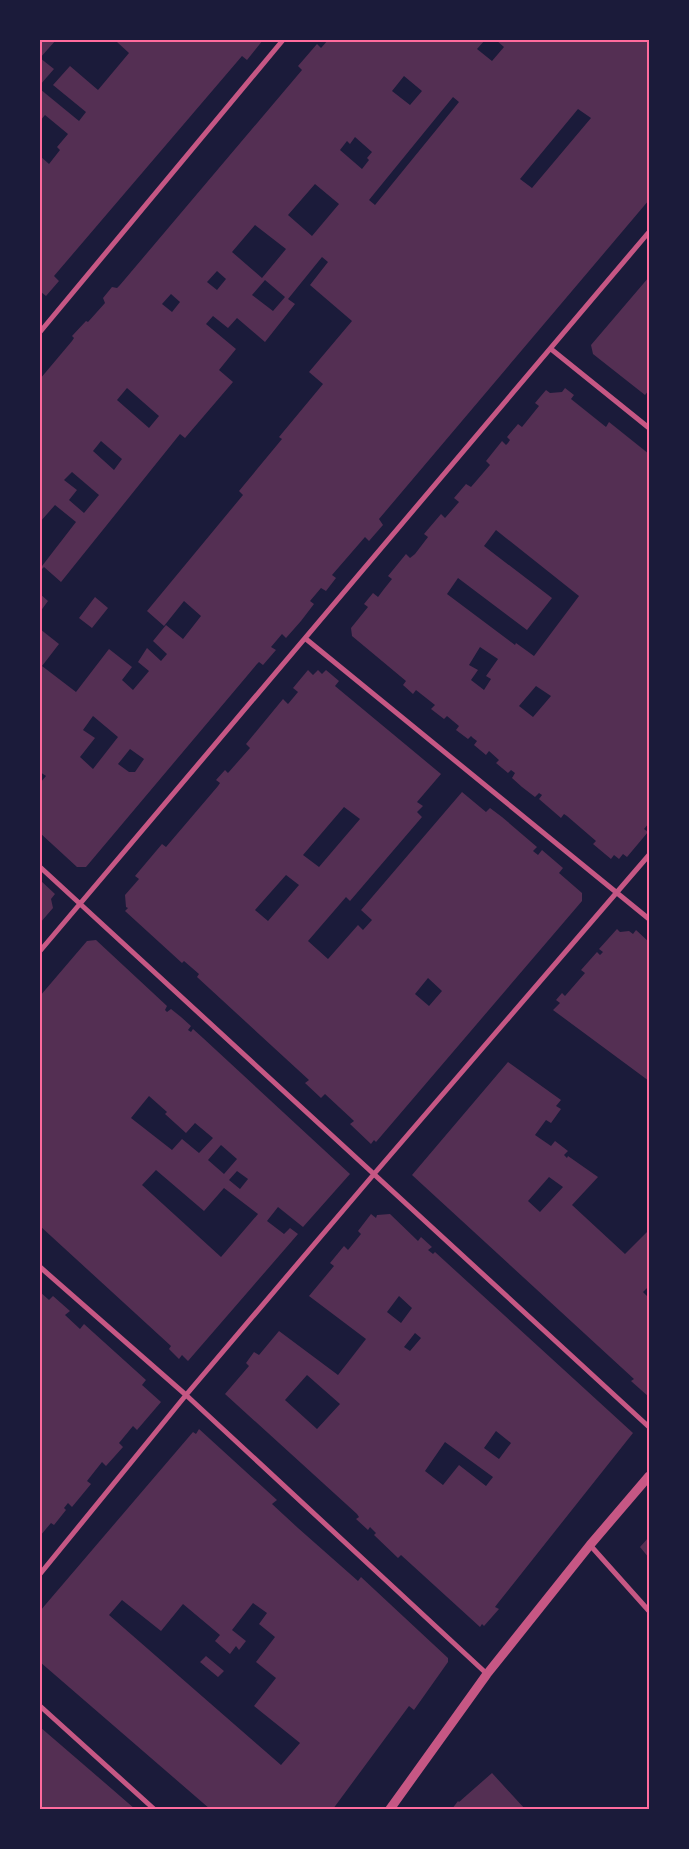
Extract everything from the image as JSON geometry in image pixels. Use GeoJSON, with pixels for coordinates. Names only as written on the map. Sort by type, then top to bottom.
{"type":"FeatureCollection","features":[{"type":"Feature","properties":{"kind":"street"},"geometry":{"type":"LineString","coordinates":[[40,332],[283,40]]}},
{"type":"Feature","properties":{"kind":"street"},"geometry":{"type":"LineString","coordinates":[[40,951],[306,640],[649,232]]}},
{"type":"Feature","properties":{"kind":"street"},"geometry":{"type":"LineString","coordinates":[[552,349],[649,428]]}},
{"type":"Feature","properties":{"kind":"street"},"geometry":{"type":"LineString","coordinates":[[306,640],[649,919]]}},
{"type":"Feature","properties":{"kind":"street"},"geometry":{"type":"LineString","coordinates":[[40,1574],[186,1395],[649,855]]}},
{"type":"Feature","properties":{"kind":"street"},"geometry":{"type":"LineString","coordinates":[[40,867],[649,1427]]}},
{"type":"Feature","properties":{"kind":"street"},"geometry":{"type":"LineString","coordinates":[[40,1267],[186,1395],[487,1674]]}},
{"type":"Feature","properties":{"kind":"street"},"geometry":{"type":"LineString","coordinates":[[392,1808],[487,1674],[649,1476]]}},
{"type":"Feature","properties":{"kind":"street"},"geometry":{"type":"LineString","coordinates":[[590,1546],[649,1611]]}},
{"type":"Feature","properties":{"kind":"street"},"geometry":{"type":"LineString","coordinates":[[40,1706],[154,1809]]}},
{"type":"Feature","properties":{"kind":"building"},"geometry":{"type":"Polygon","coordinates":[[[40,40],[56,40],[40,58],[40,40]]]}},
{"type":"Feature","properties":{"kind":"building"},"geometry":{"type":"Polygon","coordinates":[[[118,40],[263,40],[247,60],[242,56],[54,276],[59,281],[46,296],[40,293],[40,156],[49,164],[60,150],[57,147],[68,134],[45,115],[40,121],[40,89],[79,121],[86,112],[53,85],[70,66],[98,90],[129,53],[117,42],[118,40]]]}},
{"type":"Feature","properties":{"kind":"building"},"geometry":{"type":"Polygon","coordinates":[[[328,40],[485,40],[477,49],[492,61],[504,47],[496,40],[648,40],[649,200],[379,519],[383,525],[369,541],[365,537],[332,575],[336,578],[326,591],[321,588],[310,601],[314,604],[301,621],[286,638],[282,634],[271,647],[276,650],[263,665],[259,662],[257,664],[86,867],[77,867],[40,833],[40,783],[46,776],[40,772],[40,629],[59,644],[42,666],[76,692],[109,649],[132,667],[122,680],[133,690],[149,671],[138,662],[147,648],[161,661],[167,654],[153,641],[166,625],[183,639],[201,616],[184,601],[164,626],[147,611],[243,495],[239,491],[282,439],[279,437],[323,384],[309,372],[352,321],[310,285],[328,262],[322,257],[288,299],[295,304],[265,342],[237,318],[228,328],[213,316],[206,324],[236,349],[219,370],[233,382],[185,438],[180,434],[61,582],[44,567],[40,571],[40,564],[42,566],[76,522],[55,505],[40,522],[40,379],[72,341],[74,338],[72,336],[105,303],[103,298],[112,287],[117,288],[120,285],[302,70],[298,66],[317,44],[321,48],[328,40]],[[404,76],[392,91],[410,105],[422,91],[404,76]],[[453,97],[369,200],[375,205],[459,102],[453,97]],[[578,109],[520,179],[532,188],[591,118],[578,109]],[[355,137],[350,144],[347,141],[340,150],[362,169],[372,152],[355,137]],[[315,184],[288,215],[312,236],[339,204],[315,184]],[[255,225],[232,252],[262,278],[286,249],[255,225]],[[217,271],[207,282],[217,290],[226,279],[217,271]],[[265,280],[252,295],[273,311],[285,297],[265,280]],[[171,294],[162,304],[172,312],[180,302],[171,294]],[[127,388],[117,400],[149,428],[159,416],[127,388]],[[101,441],[93,451],[114,470],[122,459],[101,441]],[[72,472],[64,480],[77,490],[69,500],[84,513],[99,495],[72,472]],[[93,716],[83,730],[95,738],[80,757],[93,769],[118,737],[93,716]],[[130,749],[118,764],[129,772],[135,772],[144,759],[130,749]]]}},
{"type":"Feature","properties":{"kind":"building"},"geometry":{"type":"Polygon","coordinates":[[[40,58],[54,69],[40,85],[40,58]]]}},
{"type":"Feature","properties":{"kind":"building"},"geometry":{"type":"Polygon","coordinates":[[[649,277],[649,390],[645,395],[593,354],[591,345],[649,277]]]}},
{"type":"Feature","properties":{"kind":"building"},"geometry":{"type":"Polygon","coordinates":[[[565,388],[574,395],[571,399],[606,427],[609,422],[649,454],[649,823],[644,829],[648,832],[627,857],[623,854],[619,859],[614,855],[611,859],[593,844],[596,841],[567,816],[564,814],[561,818],[539,799],[542,795],[539,793],[535,797],[522,787],[512,778],[515,773],[511,770],[508,773],[496,763],[499,760],[489,751],[486,755],[474,745],[477,741],[471,736],[468,739],[456,730],[459,726],[447,716],[444,719],[431,709],[435,705],[416,690],[413,694],[403,685],[406,681],[352,636],[351,628],[368,607],[364,604],[373,593],[378,597],[392,579],[388,576],[406,554],[410,558],[415,554],[428,537],[424,534],[441,514],[445,518],[459,502],[454,498],[466,484],[471,487],[490,465],[486,461],[502,441],[506,445],[508,443],[510,440],[507,437],[518,424],[522,427],[539,406],[535,403],[546,390],[550,393],[562,392],[565,388]],[[496,530],[484,546],[552,598],[527,630],[458,578],[447,594],[515,645],[516,643],[534,656],[579,596],[496,530]],[[480,647],[469,665],[478,670],[471,680],[484,690],[491,679],[486,676],[498,659],[480,647]],[[536,686],[519,706],[533,717],[551,696],[536,686]]]}},
{"type":"Feature","properties":{"kind":"building"},"geometry":{"type":"Polygon","coordinates":[[[40,594],[48,601],[40,612],[40,594]]]}},
{"type":"Feature","properties":{"kind":"building"},"geometry":{"type":"Polygon","coordinates":[[[95,597],[108,608],[92,628],[79,618],[95,597]]]}},
{"type":"Feature","properties":{"kind":"building"},"geometry":{"type":"Polygon","coordinates":[[[308,670],[313,675],[318,670],[322,674],[326,670],[339,681],[335,686],[441,774],[417,802],[423,806],[417,812],[422,817],[350,901],[346,897],[308,941],[328,959],[358,925],[363,930],[372,920],[361,910],[462,792],[486,812],[490,808],[502,817],[537,847],[533,851],[538,855],[542,850],[563,868],[559,873],[582,893],[582,901],[376,1142],[374,1140],[371,1144],[350,1124],[353,1120],[325,1094],[321,1098],[305,1083],[309,1080],[197,977],[199,974],[184,961],[182,963],[125,911],[128,908],[126,907],[125,895],[139,879],[135,876],[162,844],[166,847],[218,786],[220,783],[216,780],[225,770],[228,773],[250,748],[246,744],[283,699],[288,704],[298,692],[293,688],[308,670]],[[344,807],[303,855],[319,867],[360,819],[344,807]],[[286,875],[255,910],[268,921],[299,885],[286,875]],[[428,978],[415,994],[429,1006],[442,991],[428,978]]]}},
{"type":"Feature","properties":{"kind":"building"},"geometry":{"type":"Polygon","coordinates":[[[40,880],[55,894],[51,899],[53,908],[40,923],[40,880]]]}},
{"type":"Feature","properties":{"kind":"building"},"geometry":{"type":"Polygon","coordinates":[[[617,929],[620,932],[629,931],[633,934],[636,930],[649,942],[649,1081],[553,1010],[560,1003],[556,1000],[562,993],[565,996],[585,973],[581,970],[597,952],[600,955],[603,952],[599,949],[617,929]]]}},
{"type":"Feature","properties":{"kind":"building"},"geometry":{"type":"Polygon","coordinates":[[[96,940],[167,1006],[165,1010],[167,1012],[171,1009],[181,1017],[191,1026],[188,1030],[191,1032],[193,1029],[350,1174],[303,1227],[278,1207],[267,1221],[284,1234],[290,1228],[298,1234],[188,1361],[182,1355],[179,1359],[169,1349],[171,1346],[40,1226],[40,996],[87,941],[96,940]],[[149,1096],[131,1118],[172,1150],[182,1139],[199,1153],[213,1138],[195,1123],[186,1133],[149,1096]],[[221,1145],[208,1160],[224,1174],[237,1159],[221,1145]],[[156,1170],[142,1185],[221,1257],[258,1214],[224,1188],[204,1211],[156,1170]],[[237,1171],[229,1180],[240,1189],[248,1179],[237,1171]]]}},
{"type":"Feature","properties":{"kind":"building"},"geometry":{"type":"Polygon","coordinates":[[[508,1062],[561,1100],[556,1106],[561,1109],[551,1123],[546,1120],[535,1135],[551,1146],[555,1141],[568,1151],[564,1155],[567,1158],[568,1156],[598,1177],[572,1205],[625,1254],[649,1230],[649,1286],[643,1292],[649,1298],[649,1397],[631,1381],[634,1379],[412,1175],[508,1062]],[[549,1177],[528,1201],[540,1212],[563,1187],[549,1177]]]}},
{"type":"Feature","properties":{"kind":"building"},"geometry":{"type":"Polygon","coordinates":[[[371,1214],[376,1218],[377,1215],[390,1214],[418,1241],[421,1237],[432,1247],[428,1250],[433,1254],[435,1252],[633,1433],[498,1603],[495,1607],[499,1609],[484,1626],[482,1624],[480,1627],[401,1555],[398,1558],[374,1535],[376,1533],[370,1527],[368,1530],[356,1519],[359,1517],[357,1514],[225,1394],[249,1366],[246,1363],[254,1352],[259,1355],[279,1331],[338,1375],[366,1339],[309,1296],[334,1266],[330,1263],[344,1246],[348,1250],[361,1234],[358,1231],[371,1214]],[[399,1296],[387,1312],[401,1323],[412,1308],[399,1296]],[[415,1333],[404,1347],[410,1351],[421,1338],[415,1333]],[[307,1375],[285,1400],[317,1429],[340,1404],[307,1375]],[[496,1431],[484,1448],[499,1459],[511,1443],[496,1431]],[[445,1442],[425,1471],[443,1485],[459,1465],[486,1486],[493,1477],[445,1442]]]}},
{"type":"Feature","properties":{"kind":"building"},"geometry":{"type":"Polygon","coordinates":[[[40,1292],[49,1300],[53,1296],[70,1311],[65,1315],[80,1329],[84,1324],[146,1380],[142,1385],[161,1402],[137,1430],[133,1426],[119,1443],[123,1447],[106,1466],[102,1462],[87,1481],[91,1484],[72,1507],[68,1503],[64,1508],[66,1510],[54,1525],[51,1523],[40,1536],[40,1292]]]}},
{"type":"Feature","properties":{"kind":"building"},"geometry":{"type":"Polygon","coordinates":[[[199,1429],[277,1500],[272,1504],[298,1528],[358,1581],[361,1577],[448,1658],[448,1662],[414,1710],[409,1706],[333,1809],[210,1809],[40,1662],[40,1611],[193,1432],[196,1434],[199,1429]],[[122,1600],[109,1615],[281,1765],[300,1743],[254,1706],[276,1678],[256,1662],[275,1637],[259,1624],[267,1613],[253,1603],[232,1630],[246,1641],[239,1650],[236,1646],[230,1654],[215,1641],[220,1635],[183,1604],[161,1631],[122,1600]]]}},
{"type":"Feature","properties":{"kind":"building"},"geometry":{"type":"Polygon","coordinates":[[[649,1537],[649,1558],[640,1547],[649,1537]]]}},
{"type":"Feature","properties":{"kind":"building"},"geometry":{"type":"Polygon","coordinates":[[[206,1656],[224,1671],[218,1677],[200,1662],[206,1656]]]}},
{"type":"Feature","properties":{"kind":"building"},"geometry":{"type":"Polygon","coordinates":[[[40,1727],[105,1783],[135,1809],[40,1809],[40,1727]]]}},
{"type":"Feature","properties":{"kind":"building"},"geometry":{"type":"Polygon","coordinates":[[[492,1773],[525,1809],[452,1809],[458,1801],[492,1773]]]}}]}
